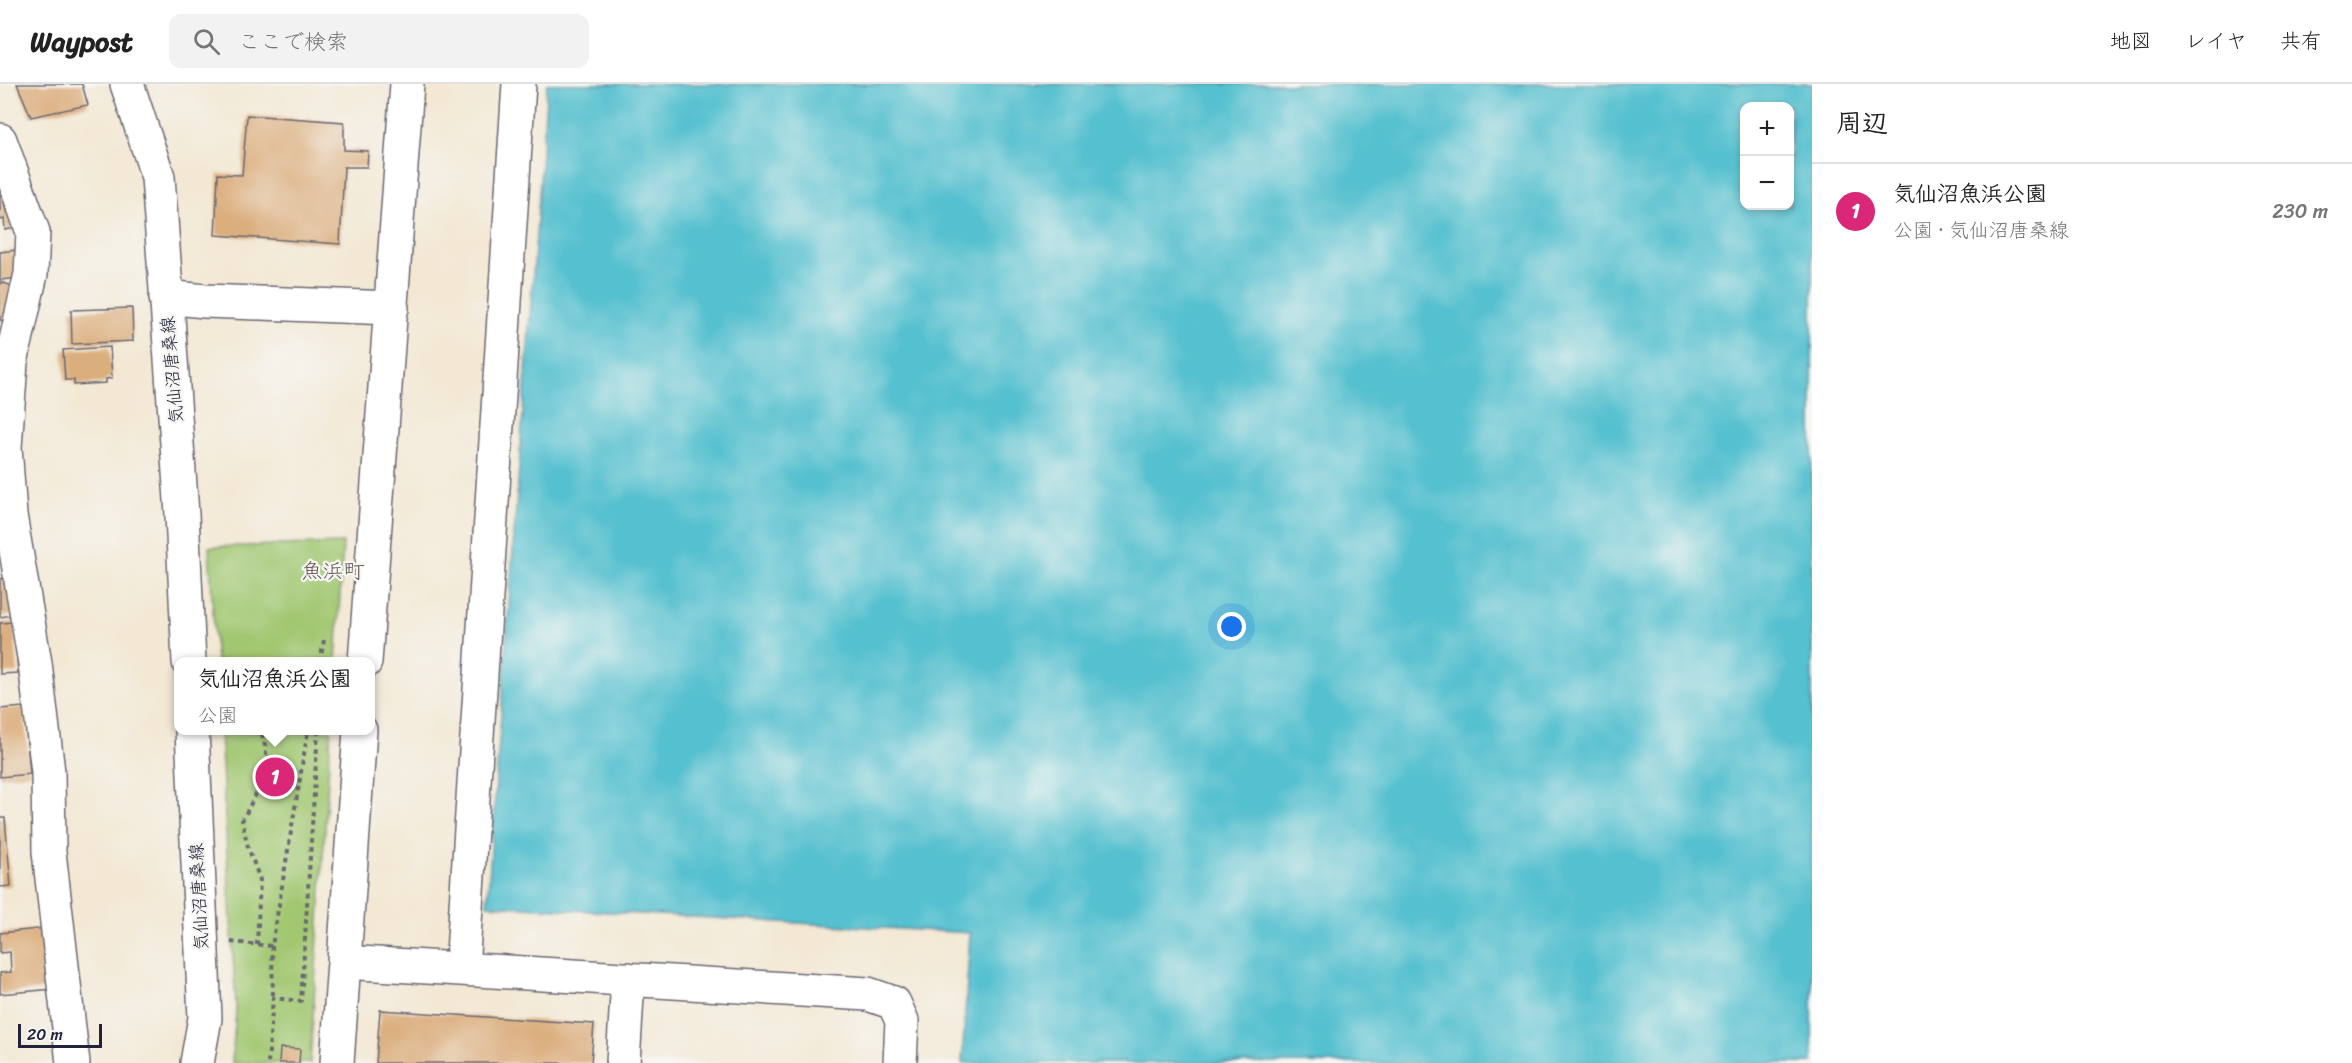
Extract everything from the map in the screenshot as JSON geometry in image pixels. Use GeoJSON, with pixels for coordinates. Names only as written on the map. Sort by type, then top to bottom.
{"type":"FeatureCollection","features":[{"type":"Feature","properties":{"kind":"street","name":"気仙沼唐桑線"},"geometry":{"type":"LineString","coordinates":[[127,84],[158,177],[182,514],[189,657]]}},
{"type":"Feature","properties":{"kind":"street"},"geometry":{"type":"LineString","coordinates":[[365,657],[407,84]]}},
{"type":"Feature","properties":{"kind":"street"},"geometry":{"type":"LineString","coordinates":[[462,969],[519,84]]}},
{"type":"Feature","properties":{"kind":"street"},"geometry":{"type":"LineString","coordinates":[[0,140],[33,232],[31,274],[5,363],[5,447],[10,515],[35,663],[47,761],[49,852],[73,1063]]}},
{"type":"Feature","properties":{"kind":"street"},"geometry":{"type":"LineString","coordinates":[[166,297],[205,301],[392,308]]}},
{"type":"Feature","properties":{"kind":"street","name":"気仙沼唐桑線"},"geometry":{"type":"LineString","coordinates":[[192,735],[205,1018],[197,1063]]}},
{"type":"Feature","properties":{"kind":"street"},"geometry":{"type":"LineString","coordinates":[[338,1063],[360,735]]}},
{"type":"Feature","properties":{"kind":"street"},"geometry":{"type":"LineString","coordinates":[[344,962],[868,994],[894,1003],[902,1021],[900,1063]]}},
{"type":"Feature","properties":{"kind":"street"},"geometry":{"type":"LineString","coordinates":[[623,1063],[628,980]]}},
{"type":"Feature","properties":{"kind":"path"},"geometry":{"type":"LineString","coordinates":[[257,945],[260,880],[248,847],[242,821],[266,774],[266,749],[262,735]]}},
{"type":"Feature","properties":{"kind":"path"},"geometry":{"type":"LineString","coordinates":[[268,1063],[273,999],[272,946],[307,735]]}},
{"type":"Feature","properties":{"kind":"path"},"geometry":{"type":"LineString","coordinates":[[273,999],[301,1001],[318,735]]}},
{"type":"Feature","properties":{"kind":"path"},"geometry":{"type":"LineString","coordinates":[[224,941],[272,946]]}},
{"type":"Feature","properties":{"kind":"green space"},"geometry":{"type":"Polygon","coordinates":[[[343,543],[336,657],[216,657],[209,547],[343,543]]]}},
{"type":"Feature","properties":{"kind":"green space"},"geometry":{"type":"Polygon","coordinates":[[[220,735],[331,735],[310,1063],[232,1063],[236,1008],[220,735]]]}},
{"type":"Feature","properties":{"kind":"water"},"geometry":{"type":"Polygon","coordinates":[[[547,84],[1812,84],[1812,1063],[962,1063],[970,933],[487,905],[547,84]]]}},
{"type":"Feature","properties":{"kind":"building"},"geometry":{"type":"Polygon","coordinates":[[[17,84],[82,84],[88,105],[31,117],[17,84]]]}},
{"type":"Feature","properties":{"kind":"building"},"geometry":{"type":"Polygon","coordinates":[[[247,115],[344,122],[344,150],[368,151],[367,167],[344,167],[340,244],[215,235],[218,174],[242,175],[247,115]]]}},
{"type":"Feature","properties":{"kind":"building"},"geometry":{"type":"Polygon","coordinates":[[[0,176],[6,212],[12,211],[15,228],[5,230],[4,219],[0,220],[0,176]]]}},
{"type":"Feature","properties":{"kind":"building"},"geometry":{"type":"Polygon","coordinates":[[[16,250],[20,278],[0,280],[0,252],[16,250]]]}},
{"type":"Feature","properties":{"kind":"building"},"geometry":{"type":"Polygon","coordinates":[[[0,282],[16,287],[7,322],[0,320],[0,282]]]}},
{"type":"Feature","properties":{"kind":"building"},"geometry":{"type":"Polygon","coordinates":[[[132,308],[133,341],[72,344],[71,310],[132,308]]]}},
{"type":"Feature","properties":{"kind":"building"},"geometry":{"type":"Polygon","coordinates":[[[110,347],[112,378],[106,379],[106,383],[74,385],[74,380],[65,380],[63,350],[110,347]]]}},
{"type":"Feature","properties":{"kind":"building"},"geometry":{"type":"Polygon","coordinates":[[[7,578],[12,615],[0,617],[0,579],[7,578]]]}},
{"type":"Feature","properties":{"kind":"building"},"geometry":{"type":"Polygon","coordinates":[[[14,622],[18,673],[0,674],[0,623],[14,622]]]}},
{"type":"Feature","properties":{"kind":"building"},"geometry":{"type":"Polygon","coordinates":[[[24,707],[30,774],[0,777],[0,709],[24,707]]]}},
{"type":"Feature","properties":{"kind":"building"},"geometry":{"type":"Polygon","coordinates":[[[0,818],[5,818],[11,886],[0,887],[0,818]]]}},
{"type":"Feature","properties":{"kind":"building"},"geometry":{"type":"Polygon","coordinates":[[[47,928],[53,989],[0,994],[0,973],[11,972],[10,952],[0,953],[0,933],[47,928]]]}},
{"type":"Feature","properties":{"kind":"building"},"geometry":{"type":"Polygon","coordinates":[[[380,1010],[594,1024],[591,1063],[376,1063],[380,1010]]]}},
{"type":"Feature","properties":{"kind":"building"},"geometry":{"type":"Polygon","coordinates":[[[280,1048],[300,1049],[299,1063],[279,1063],[280,1048]]]}},
{"type":"Feature","properties":{"kind":"place","name":"気仙沼魚浜公園"},"geometry":{"type":"Point","coordinates":[275,777]}},
{"type":"Feature","properties":{"kind":"district","name":"魚浜町"},"geometry":{"type":"Point","coordinates":[333,571]}}]}
